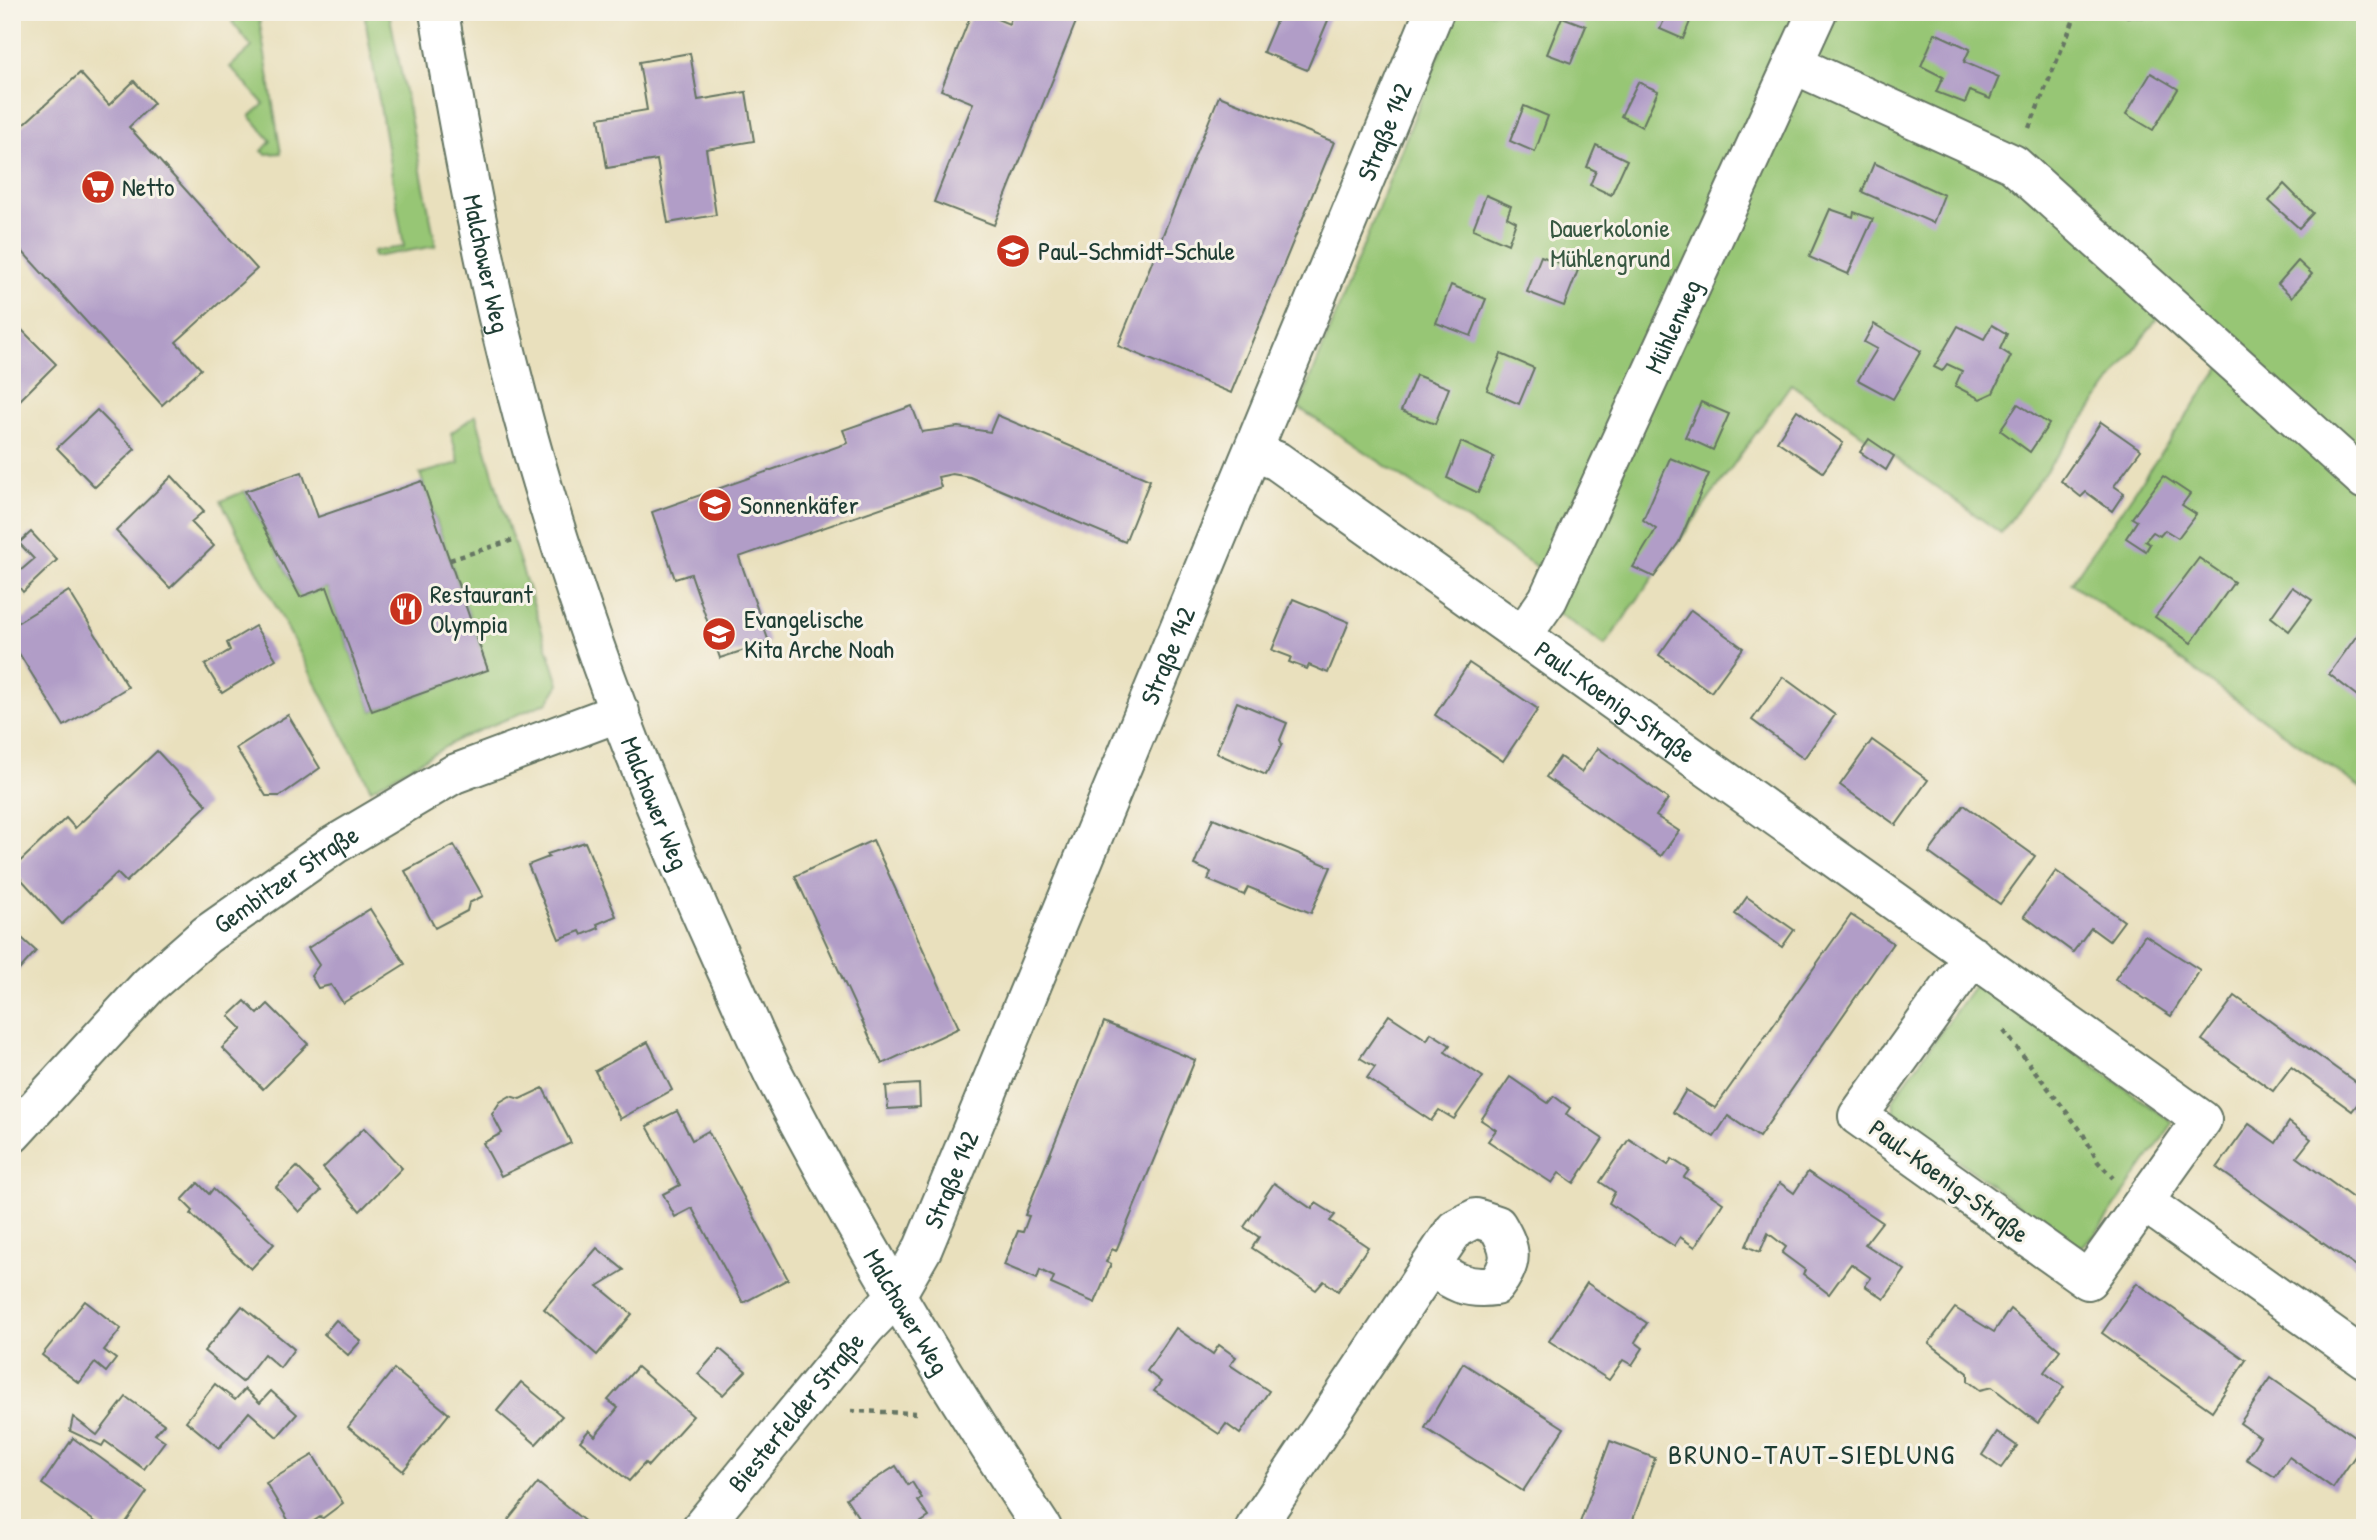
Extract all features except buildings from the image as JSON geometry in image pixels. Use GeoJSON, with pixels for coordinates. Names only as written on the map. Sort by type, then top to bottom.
{"type":"FeatureCollection","features":[{"type":"Feature","properties":{"kind":"street","name":"Malchower Weg"},"geometry":{"type":"LineString","coordinates":[[439,12],[486,265],[514,381],[561,541],[620,712],[693,895],[772,1071],[895,1297],[1042,1528]]}},
{"type":"Feature","properties":{"kind":"street","name":"Straße 142"},"geometry":{"type":"LineString","coordinates":[[895,1297],[933,1227],[1255,452],[1434,12]]}},
{"type":"Feature","properties":{"kind":"street","name":"Mühlenweg"},"geometry":{"type":"LineString","coordinates":[[1522,636],[1548,599],[1817,12]]}},
{"type":"Feature","properties":{"kind":"street"},"geometry":{"type":"LineString","coordinates":[[1793,64],[2014,164],[2365,480]]}},
{"type":"Feature","properties":{"kind":"street","name":"Paul-Koenig-Straße"},"geometry":{"type":"LineString","coordinates":[[1255,452],[1277,461],[1973,956],[2202,1120],[2088,1280],[1858,1116],[1973,956]]}},
{"type":"Feature","properties":{"kind":"street","name":"Gembitzer Straße"},"geometry":{"type":"LineString","coordinates":[[12,1134],[149,985],[206,934],[334,845],[454,774],[620,712]]}},
{"type":"Feature","properties":{"kind":"street"},"geometry":{"type":"LineString","coordinates":[[2144,1202],[2365,1359]]}},
{"type":"Feature","properties":{"kind":"street"},"geometry":{"type":"LineString","coordinates":[[1255,1528],[1431,1266]]}},
{"type":"Feature","properties":{"kind":"street","name":"Biesterfelder Straße"},"geometry":{"type":"LineString","coordinates":[[701,1528],[866,1327],[895,1297]]}},
{"type":"Feature","properties":{"kind":"path"},"geometry":{"type":"LineString","coordinates":[[2014,164],[2077,12]]}},
{"type":"Feature","properties":{"kind":"path"},"geometry":{"type":"LineString","coordinates":[[450,560],[518,539],[524,533]]}},
{"type":"Feature","properties":{"kind":"path"},"geometry":{"type":"LineString","coordinates":[[2000,1025],[2021,1057],[2082,1132],[2098,1162],[2122,1187],[2144,1202]]}},
{"type":"Feature","properties":{"kind":"path"},"geometry":{"type":"LineString","coordinates":[[848,1411],[916,1413]]}},
{"type":"Feature","properties":{"kind":"green space"},"geometry":{"type":"Polygon","coordinates":[[[242,12],[258,12],[281,153],[266,154],[262,151],[271,141],[250,116],[264,104],[230,67],[252,47],[232,22],[242,12]]]}},
{"type":"Feature","properties":{"kind":"green space"},"geometry":{"type":"Polygon","coordinates":[[[364,12],[389,12],[436,246],[374,257],[373,251],[404,247],[364,12]]]}},
{"type":"Feature","properties":{"kind":"green space","name":"Dauerkolonie Mühlengrund"},"geometry":{"type":"Polygon","coordinates":[[[1456,12],[2365,12],[2365,791],[2071,583],[2222,365],[2161,313],[2001,533],[1791,384],[1605,645],[1527,592],[1543,571],[1299,408],[1456,12]]]}},
{"type":"Feature","properties":{"kind":"green space"},"geometry":{"type":"Polygon","coordinates":[[[476,415],[559,684],[548,702],[461,738],[371,789],[221,501],[245,491],[300,597],[327,587],[372,711],[488,670],[420,474],[459,463],[451,433],[476,415]]]}},
{"type":"Feature","properties":{"kind":"green space"},"geometry":{"type":"Polygon","coordinates":[[[1984,985],[2173,1123],[2095,1235],[2080,1247],[2059,1235],[1895,1114],[1893,1099],[1973,987],[1984,985]]]}},
{"type":"Feature","properties":{"kind":"place","name":"Netto"},"geometry":{"type":"Point","coordinates":[98,187]}},
{"type":"Feature","properties":{"kind":"place","name":"Paul-Schmidt-Schule"},"geometry":{"type":"Point","coordinates":[1013,251]}},
{"type":"Feature","properties":{"kind":"place","name":"Sonnenkäfer"},"geometry":{"type":"Point","coordinates":[715,505]}},
{"type":"Feature","properties":{"kind":"place","name":"Restaurant Olympia"},"geometry":{"type":"Point","coordinates":[406,609]}},
{"type":"Feature","properties":{"kind":"place","name":"Evangelische Kita Arche Noah"},"geometry":{"type":"Point","coordinates":[719,634]}},
{"type":"Feature","properties":{"kind":"district","name":"BRUNO-TAUT-SIEDLUNG"},"geometry":{"type":"Point","coordinates":[1812,1454]}}]}
